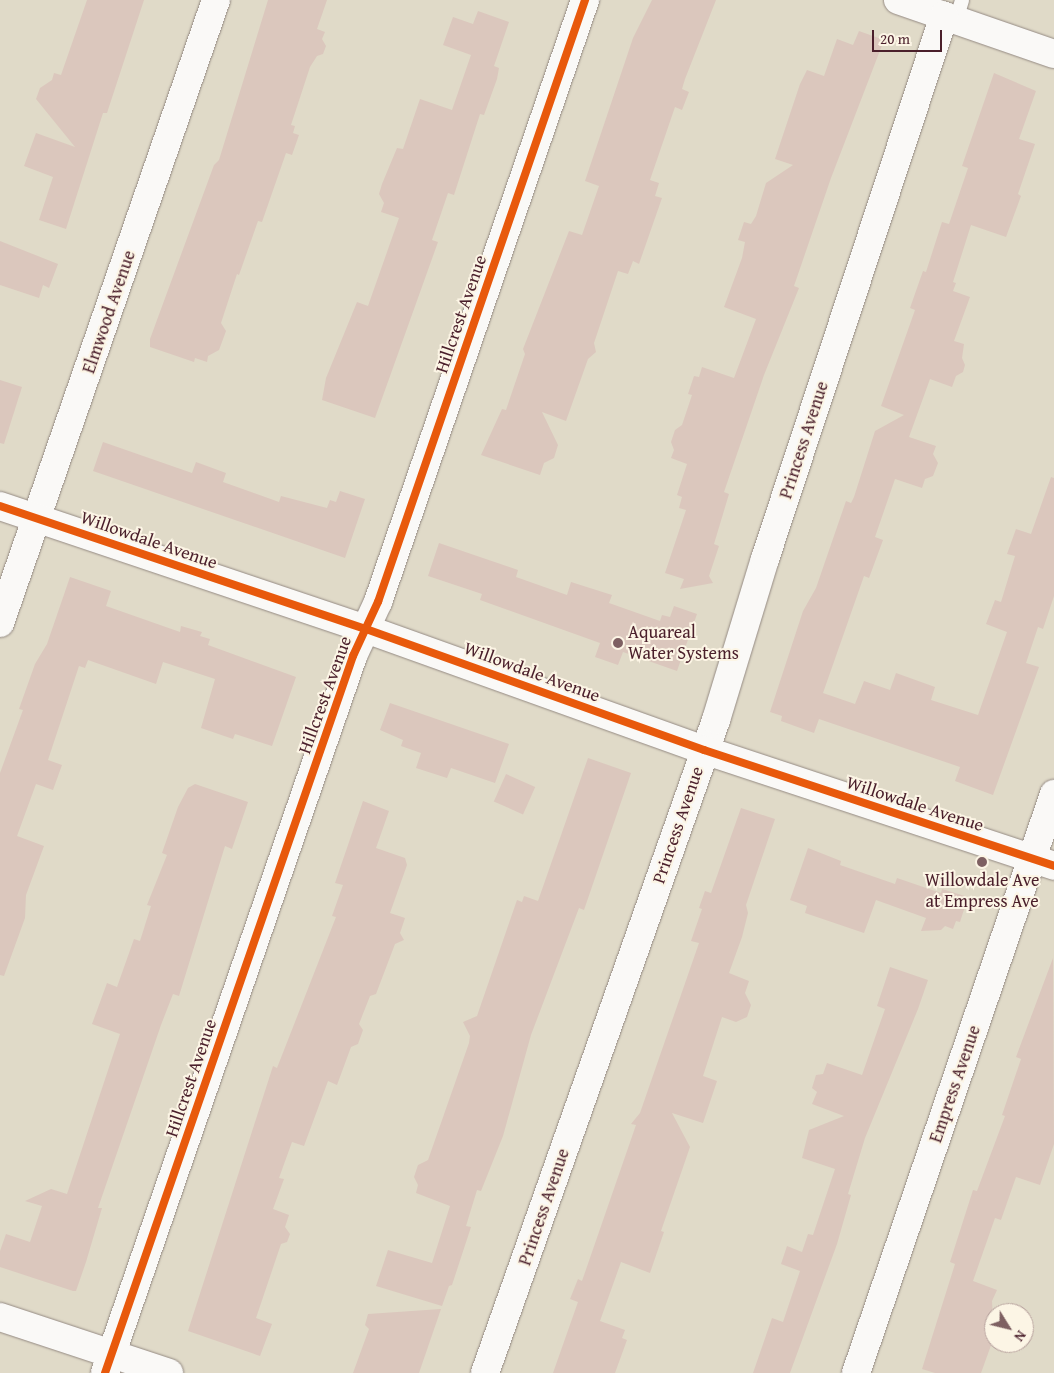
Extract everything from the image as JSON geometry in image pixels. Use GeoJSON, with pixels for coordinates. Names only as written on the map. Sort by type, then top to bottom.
{"type":"FeatureCollection","features":[{"type":"Feature","properties":{"kind":"street","name":"Elmwood Avenue"},"geometry":{"type":"LineString","coordinates":[[0,623],[216,0]]}},
{"type":"Feature","properties":{"kind":"street","name":"Hillcrest Avenue"},"geometry":{"type":"LineString","coordinates":[[108,1363],[353,656],[366,629],[585,0]]}},
{"type":"Feature","properties":{"kind":"street"},"geometry":{"type":"LineString","coordinates":[[898,0],[954,12],[1054,54]]}},
{"type":"Feature","properties":{"kind":"street","name":"Princess Avenue"},"geometry":{"type":"LineString","coordinates":[[485,1373],[704,750],[954,12]]}},
{"type":"Feature","properties":{"kind":"street","name":"Willowdale Avenue"},"geometry":{"type":"LineString","coordinates":[[0,506],[366,629],[704,750],[1043,862]]}},
{"type":"Feature","properties":{"kind":"street","name":"Empress Avenue"},"geometry":{"type":"LineString","coordinates":[[856,1373],[1043,862],[1054,794]]}},
{"type":"Feature","properties":{"kind":"street"},"geometry":{"type":"LineString","coordinates":[[0,1317],[108,1363],[169,1373]]}},
{"type":"Feature","properties":{"kind":"building"},"geometry":{"type":"Polygon","coordinates":[[[87,0],[144,0],[107,113],[103,113],[66,229],[39,220],[53,177],[24,166],[36,133],[75,147],[36,99],[40,88],[52,80],[54,73],[61,75],[87,0]]]}},
{"type":"Feature","properties":{"kind":"building"},"geometry":{"type":"Polygon","coordinates":[[[268,0],[327,0],[317,29],[325,32],[322,39],[326,46],[323,54],[317,56],[310,67],[291,125],[295,126],[293,133],[299,135],[292,155],[286,153],[262,222],[258,221],[239,275],[237,274],[221,323],[226,331],[219,350],[208,356],[207,362],[195,358],[194,362],[150,347],[150,339],[214,165],[219,160],[268,0]]]}},
{"type":"Feature","properties":{"kind":"building"},"geometry":{"type":"Polygon","coordinates":[[[652,0],[716,0],[682,89],[689,92],[682,110],[675,107],[650,180],[659,183],[655,196],[662,198],[639,264],[633,261],[628,274],[618,271],[594,343],[596,352],[588,359],[566,421],[542,412],[558,445],[554,458],[544,463],[540,475],[481,455],[502,409],[506,410],[525,354],[523,349],[569,231],[582,235],[599,186],[585,181],[633,38],[652,0]]]}},
{"type":"Feature","properties":{"kind":"building"},"geometry":{"type":"Polygon","coordinates":[[[478,11],[509,22],[494,66],[499,68],[497,79],[484,115],[480,114],[454,195],[448,193],[432,240],[438,242],[375,418],[322,400],[326,378],[357,302],[368,306],[399,218],[381,212],[384,203],[379,194],[382,184],[397,148],[403,149],[420,99],[452,110],[471,55],[443,45],[453,17],[473,24],[478,11]]]}},
{"type":"Feature","properties":{"kind":"building"},"geometry":{"type":"Polygon","coordinates":[[[859,31],[884,40],[831,178],[794,286],[799,288],[764,375],[724,492],[729,494],[714,544],[719,546],[709,576],[713,583],[680,589],[684,579],[665,573],[686,510],[679,508],[682,497],[677,495],[687,464],[671,458],[674,450],[671,442],[675,430],[682,425],[692,395],[688,394],[694,376],[699,377],[702,367],[734,378],[756,319],[724,307],[742,258],[745,242],[738,240],[744,222],[751,224],[756,216],[766,183],[793,165],[775,159],[800,84],[807,70],[824,76],[837,39],[853,45],[859,31]]]}},
{"type":"Feature","properties":{"kind":"building"},"geometry":{"type":"Polygon","coordinates":[[[994,73],[1036,91],[1019,139],[1035,144],[1018,194],[1021,196],[1006,237],[971,225],[953,282],[956,283],[953,291],[970,297],[954,341],[964,344],[962,358],[965,365],[963,372],[956,376],[952,387],[930,379],[909,437],[936,446],[933,454],[938,463],[933,476],[925,479],[922,488],[895,479],[875,537],[883,540],[869,578],[864,576],[823,693],[855,704],[864,681],[890,690],[896,673],[935,687],[931,700],[978,715],[1007,632],[986,624],[995,600],[1001,602],[1015,556],[1007,554],[1016,529],[1031,534],[1051,477],[1054,478],[1054,596],[1043,629],[1038,627],[1026,663],[1039,667],[993,795],[955,781],[960,767],[819,719],[814,733],[781,721],[782,716],[770,712],[803,611],[816,588],[846,501],[851,503],[854,497],[875,431],[904,415],[881,406],[915,310],[910,308],[923,271],[926,272],[942,222],[949,224],[968,168],[962,166],[994,73]]]}},
{"type":"Feature","properties":{"kind":"building"},"geometry":{"type":"Polygon","coordinates":[[[0,241],[58,264],[49,288],[43,285],[39,298],[0,285],[0,241]]]}},
{"type":"Feature","properties":{"kind":"building"},"geometry":{"type":"Polygon","coordinates":[[[0,380],[22,387],[4,444],[0,443],[0,380]]]}},
{"type":"Feature","properties":{"kind":"building"},"geometry":{"type":"Polygon","coordinates":[[[103,442],[192,473],[196,462],[226,473],[223,482],[279,502],[281,496],[327,508],[330,500],[336,502],[340,491],[365,499],[345,558],[93,471],[103,442]]]}},
{"type":"Feature","properties":{"kind":"building"},"geometry":{"type":"Polygon","coordinates":[[[439,543],[518,570],[516,577],[567,595],[571,582],[612,595],[609,603],[660,621],[662,615],[670,617],[674,606],[697,614],[677,671],[623,652],[618,665],[595,657],[600,643],[480,600],[482,594],[428,576],[439,543]]]}},
{"type":"Feature","properties":{"kind":"building"},"geometry":{"type":"Polygon","coordinates":[[[70,577],[111,591],[106,606],[180,632],[181,626],[202,632],[200,636],[210,639],[208,645],[296,677],[272,746],[235,734],[233,739],[201,728],[215,679],[163,662],[156,684],[88,660],[85,668],[79,666],[48,760],[62,765],[53,790],[36,784],[17,836],[44,846],[26,895],[25,918],[4,976],[0,975],[0,773],[23,710],[19,709],[35,664],[47,644],[70,577]]]}},
{"type":"Feature","properties":{"kind":"building"},"geometry":{"type":"Polygon","coordinates":[[[390,703],[509,744],[495,783],[451,768],[447,778],[416,768],[421,753],[401,746],[403,740],[380,730],[390,703]]]}},
{"type":"Feature","properties":{"kind":"building"},"geometry":{"type":"Polygon","coordinates":[[[588,758],[631,773],[584,910],[579,908],[531,1035],[503,1136],[481,1191],[477,1190],[466,1226],[471,1227],[452,1285],[449,1286],[442,1306],[376,1286],[388,1250],[432,1263],[450,1206],[416,1193],[418,1185],[414,1177],[418,1165],[428,1160],[469,1043],[470,1036],[463,1022],[477,1016],[517,900],[522,902],[524,896],[538,901],[588,758]]]}},
{"type":"Feature","properties":{"kind":"building"},"geometry":{"type":"Polygon","coordinates":[[[506,774],[535,787],[523,814],[494,801],[506,774]]]}},
{"type":"Feature","properties":{"kind":"building"},"geometry":{"type":"Polygon","coordinates":[[[195,784],[248,802],[232,849],[225,846],[179,996],[173,994],[161,1025],[98,1208],[102,1208],[86,1262],[76,1291],[73,1291],[0,1267],[0,1251],[6,1234],[30,1242],[42,1206],[25,1201],[51,1189],[67,1194],[120,1034],[92,1024],[107,983],[117,987],[134,939],[140,941],[151,906],[147,905],[167,855],[162,853],[178,807],[188,788],[195,784]]]}},
{"type":"Feature","properties":{"kind":"building"},"geometry":{"type":"Polygon","coordinates":[[[363,801],[389,811],[376,848],[405,858],[407,865],[390,913],[405,918],[400,933],[404,940],[395,944],[376,994],[370,996],[359,1024],[363,1030],[358,1044],[351,1047],[337,1085],[328,1081],[304,1146],[292,1142],[279,1178],[284,1179],[273,1209],[289,1215],[285,1227],[290,1234],[287,1242],[281,1244],[256,1318],[272,1324],[260,1356],[188,1331],[273,1066],[277,1068],[336,917],[332,916],[343,885],[335,883],[363,801]]]}},
{"type":"Feature","properties":{"kind":"building"},"geometry":{"type":"Polygon","coordinates":[[[741,808],[775,819],[746,905],[748,913],[742,937],[729,973],[749,981],[745,993],[751,1005],[747,1017],[736,1022],[722,1017],[703,1076],[717,1081],[703,1123],[672,1113],[690,1147],[661,1231],[664,1232],[650,1273],[621,1262],[600,1321],[625,1330],[622,1338],[627,1340],[615,1373],[553,1373],[578,1302],[570,1299],[578,1279],[582,1281],[636,1125],[631,1124],[640,1113],[699,943],[691,941],[702,909],[699,908],[705,891],[711,893],[741,808]]]}},
{"type":"Feature","properties":{"kind":"building"},"geometry":{"type":"Polygon","coordinates":[[[808,848],[841,861],[840,865],[895,884],[897,878],[941,893],[942,889],[968,897],[960,922],[956,921],[953,929],[945,926],[941,930],[921,931],[926,918],[876,900],[864,933],[805,913],[807,906],[790,900],[808,848]]]}},
{"type":"Feature","properties":{"kind":"building"},"geometry":{"type":"Polygon","coordinates":[[[1053,958],[1054,1144],[1040,1185],[1016,1177],[1001,1220],[995,1218],[973,1281],[997,1290],[992,1303],[984,1303],[984,1353],[988,1353],[981,1373],[935,1373],[922,1369],[955,1264],[950,1262],[973,1190],[977,1191],[1005,1116],[1002,1115],[1021,1059],[1016,1057],[1053,958]]]}},
{"type":"Feature","properties":{"kind":"building"},"geometry":{"type":"Polygon","coordinates":[[[890,967],[928,980],[865,1138],[848,1194],[851,1195],[837,1244],[790,1373],[753,1373],[772,1318],[783,1322],[800,1271],[781,1264],[787,1246],[802,1252],[808,1234],[813,1235],[835,1169],[802,1158],[809,1130],[844,1116],[812,1104],[817,1092],[812,1088],[816,1075],[823,1074],[827,1063],[862,1075],[885,1009],[877,1006],[890,967]]]}},
{"type":"Feature","properties":{"kind":"building"},"geometry":{"type":"Polygon","coordinates":[[[441,1309],[419,1373],[353,1373],[369,1329],[365,1325],[368,1314],[441,1309]]]}},
{"type":"Feature","properties":{"kind":"cycle path"},"geometry":{"type":"LineString","coordinates":[[105,1373],[353,656],[378,602],[585,0]]}},
{"type":"Feature","properties":{"kind":"cycle path"},"geometry":{"type":"LineString","coordinates":[[0,506],[366,629],[704,750],[1054,866]]}},
{"type":"Feature","properties":{"kind":"place","name":"Aquareal Water Systems"},"geometry":{"type":"Point","coordinates":[618,643]}},
{"type":"Feature","properties":{"kind":"place","name":"Willowdale Ave at Empress Ave"},"geometry":{"type":"Point","coordinates":[982,862]}}]}
